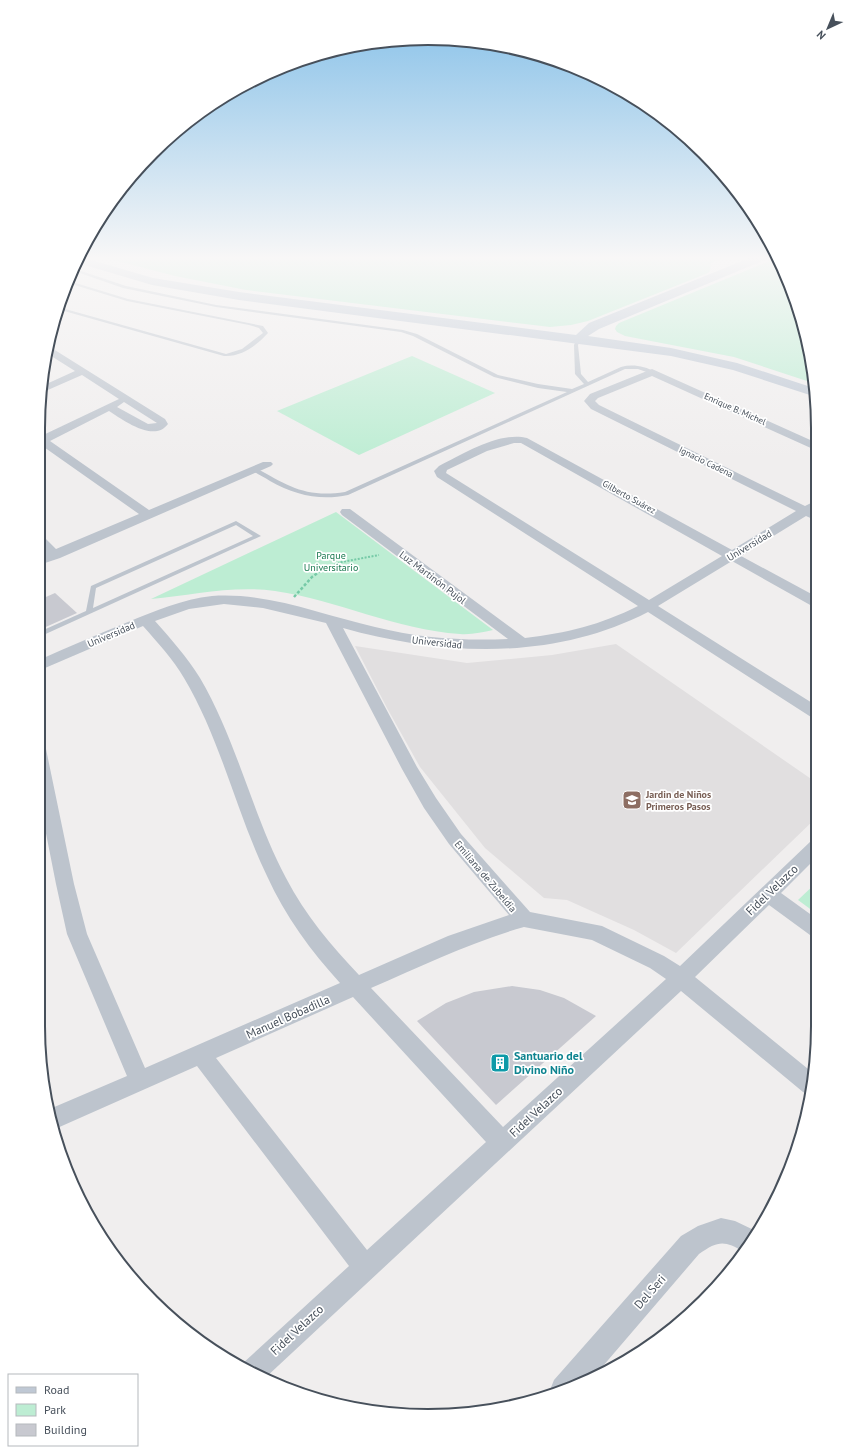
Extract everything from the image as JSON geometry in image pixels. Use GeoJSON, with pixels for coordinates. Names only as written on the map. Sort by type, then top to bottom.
{"type":"FeatureCollection","features":[{"type":"Feature","properties":{"kind":"main road"},"geometry":{"type":"LineString","coordinates":[[479,325],[655,346],[699,354],[749,366],[809,386]]}},
{"type":"Feature","properties":{"kind":"main road"},"geometry":{"type":"LineString","coordinates":[[489,325],[580,337],[703,358],[773,378],[809,391]]}},
{"type":"Feature","properties":{"kind":"main road"},"geometry":{"type":"LineString","coordinates":[[580,337],[597,325]]}},
{"type":"Feature","properties":{"kind":"street"},"geometry":{"type":"LineString","coordinates":[[52,352],[161,421],[163,424],[154,429],[146,428],[110,407]]}},
{"type":"Feature","properties":{"kind":"street"},"geometry":{"type":"LineString","coordinates":[[47,387],[83,371]]}},
{"type":"Feature","properties":{"kind":"street","name":"Ignacio Cadena"},"geometry":{"type":"LineString","coordinates":[[652,372],[594,396],[589,401],[595,407],[811,509]]}},
{"type":"Feature","properties":{"kind":"street","name":"Enrique B. Michel"},"geometry":{"type":"LineString","coordinates":[[652,372],[811,444]]}},
{"type":"Feature","properties":{"kind":"street"},"geometry":{"type":"LineString","coordinates":[[45,439],[126,399]]}},
{"type":"Feature","properties":{"kind":"street","name":"Gilberto Suárez"},"geometry":{"type":"LineString","coordinates":[[649,606],[441,475],[441,469],[502,441],[517,438],[523,440],[811,600]]}},
{"type":"Feature","properties":{"kind":"street"},"geometry":{"type":"LineString","coordinates":[[45,444],[149,515]]}},
{"type":"Feature","properties":{"kind":"street"},"geometry":{"type":"LineString","coordinates":[[45,559],[267,464]]}},
{"type":"Feature","properties":{"kind":"street","name":"Universidad"},"geometry":{"type":"LineString","coordinates":[[45,663],[177,608],[202,602],[223,600],[252,602],[288,608],[376,632],[426,642],[468,645],[521,642],[560,637],[594,630],[622,620],[649,606],[732,555],[811,511]]}},
{"type":"Feature","properties":{"kind":"street","name":"Luz Martinón Pujol"},"geometry":{"type":"LineString","coordinates":[[346,512],[521,642]]}},
{"type":"Feature","properties":{"kind":"street"},"geometry":{"type":"LineString","coordinates":[[45,546],[55,555]]}},
{"type":"Feature","properties":{"kind":"street"},"geometry":{"type":"LineString","coordinates":[[649,606],[811,709]]}},
{"type":"Feature","properties":{"kind":"street"},"geometry":{"type":"LineString","coordinates":[[146,620],[185,667],[206,704],[271,866],[286,898],[327,955],[502,1143]]}},
{"type":"Feature","properties":{"kind":"street","name":"Emiliana de Zubeldia"},"geometry":{"type":"LineString","coordinates":[[332,620],[406,762],[430,803],[455,839],[524,919],[595,932],[630,948],[681,978],[807,1082]]}},
{"type":"Feature","properties":{"kind":"street"},"geometry":{"type":"LineString","coordinates":[[45,784],[65,884],[77,934],[140,1081]]}},
{"type":"Feature","properties":{"kind":"street","name":"Fidel Velazco"},"geometry":{"type":"LineString","coordinates":[[256,1368],[364,1267],[502,1143],[681,978],[769,895],[811,852]]}},
{"type":"Feature","properties":{"kind":"street"},"geometry":{"type":"LineString","coordinates":[[769,895],[811,925]]}},
{"type":"Feature","properties":{"kind":"street","name":"Manuel Bobadilla"},"geometry":{"type":"LineString","coordinates":[[56,1118],[356,987],[455,942],[524,919]]}},
{"type":"Feature","properties":{"kind":"street"},"geometry":{"type":"LineString","coordinates":[[201,1055],[364,1267]]}},
{"type":"Feature","properties":{"kind":"street","name":"Del Seri"},"geometry":{"type":"LineString","coordinates":[[572,1381],[690,1245],[716,1230],[729,1230],[746,1239]]}},
{"type":"Feature","properties":{"kind":"lane"},"geometry":{"type":"LineString","coordinates":[[118,325],[226,355],[237,354],[244,351],[266,332],[261,328],[252,325]]}},
{"type":"Feature","properties":{"kind":"lane"},"geometry":{"type":"LineString","coordinates":[[356,325],[401,331],[414,335],[496,376],[538,386],[573,391]]}},
{"type":"Feature","properties":{"kind":"lane"},"geometry":{"type":"LineString","coordinates":[[580,337],[576,345],[578,374],[587,384]]}},
{"type":"Feature","properties":{"kind":"lane"},"geometry":{"type":"LineString","coordinates":[[254,469],[283,486],[302,494],[317,497],[330,497],[346,494],[587,384],[631,366],[640,367],[652,372]]}},
{"type":"Feature","properties":{"kind":"lane"},"geometry":{"type":"LineString","coordinates":[[45,632],[258,536],[236,522],[93,587],[89,612]]}},
{"type":"Feature","properties":{"kind":"path"},"geometry":{"type":"LineString","coordinates":[[288,608],[295,595],[311,577],[333,564],[399,551]]}},
{"type":"Feature","properties":{"kind":"shaded area","name":"Jardin de Niños Primeros Pasos"},"geometry":{"type":"Polygon","coordinates":[[[616,644],[811,779],[811,823],[676,953],[634,930],[567,900],[544,898],[485,848],[420,767],[355,646],[467,663],[552,655],[616,644]]]}},
{"type":"Feature","properties":{"kind":"green space"},"geometry":{"type":"Polygon","coordinates":[[[532,325],[572,325],[571,325],[550,327],[532,325]]]}},
{"type":"Feature","properties":{"kind":"green space"},"geometry":{"type":"Polygon","coordinates":[[[797,325],[804,353],[808,381],[734,357],[625,336],[617,332],[615,329],[616,326],[797,325]]]}},
{"type":"Feature","properties":{"kind":"green space"},"geometry":{"type":"Polygon","coordinates":[[[412,356],[495,393],[359,455],[277,411],[412,356]]]}},
{"type":"Feature","properties":{"kind":"green space","name":"Parque Universitario"},"geometry":{"type":"Polygon","coordinates":[[[336,512],[493,630],[464,634],[413,627],[298,595],[260,589],[213,591],[151,599],[336,512]]]}},
{"type":"Feature","properties":{"kind":"green space"},"geometry":{"type":"Polygon","coordinates":[[[811,888],[811,910],[798,900],[811,888]]]}},
{"type":"Feature","properties":{"kind":"building"},"geometry":{"type":"Polygon","coordinates":[[[55,593],[77,613],[45,627],[45,597],[55,593]]]}},
{"type":"Feature","properties":{"kind":"building","name":"Santuario del Divino Niño"},"geometry":{"type":"Polygon","coordinates":[[[512,986],[540,990],[564,998],[596,1016],[496,1105],[417,1021],[446,1003],[474,992],[512,986]]]}},
{"type":"Feature","properties":{"kind":"place","name":"Jardin de Niños Primeros Pasos"},"geometry":{"type":"Point","coordinates":[632,800]}},
{"type":"Feature","properties":{"kind":"place","name":"Santuario del Divino Niño"},"geometry":{"type":"Point","coordinates":[500,1063]}}]}
